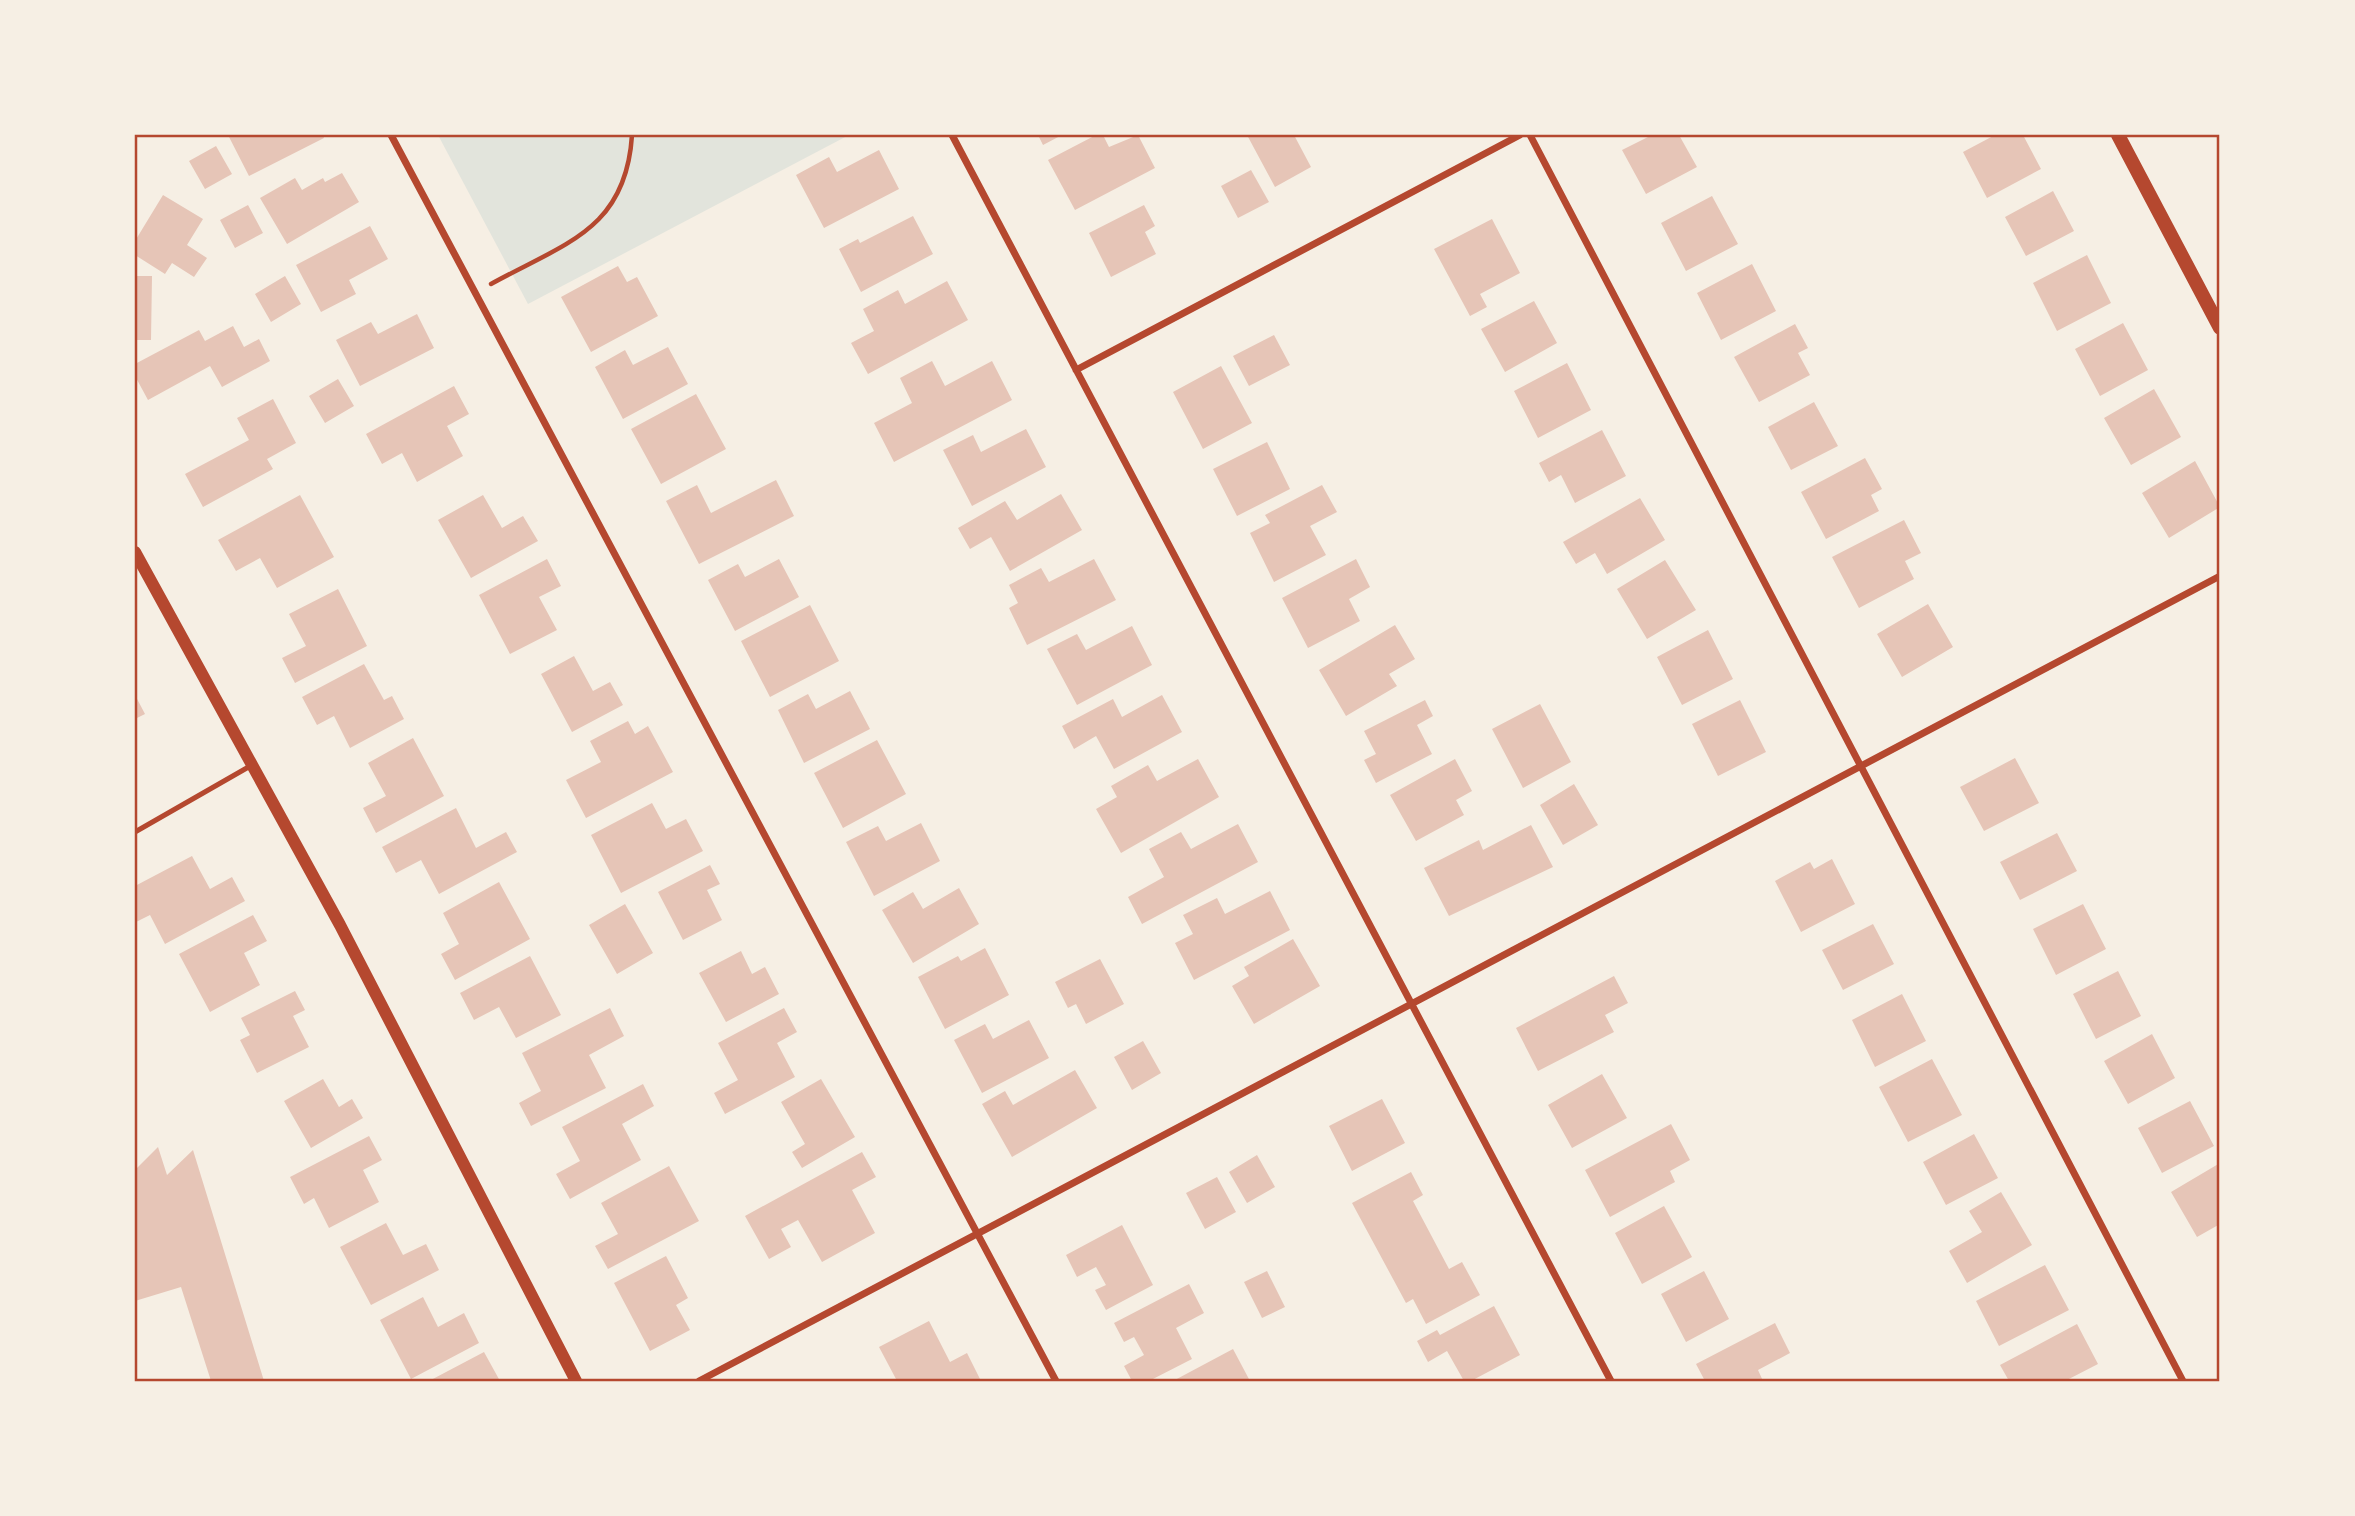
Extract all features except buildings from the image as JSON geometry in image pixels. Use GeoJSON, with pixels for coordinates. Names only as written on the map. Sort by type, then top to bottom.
{"type":"FeatureCollection","features":[{"type":"Feature","properties":{"kind":"main road"},"geometry":{"type":"LineString","coordinates":[[2118,135],[2220,328]]}},
{"type":"Feature","properties":{"kind":"street"},"geometry":{"type":"LineString","coordinates":[[391,135],[1056,1381]]}},
{"type":"Feature","properties":{"kind":"street"},"geometry":{"type":"LineString","coordinates":[[952,135],[1611,1381]]}},
{"type":"Feature","properties":{"kind":"street"},"geometry":{"type":"LineString","coordinates":[[1076,370],[1520,135]]}},
{"type":"Feature","properties":{"kind":"street"},"geometry":{"type":"LineString","coordinates":[[1530,135],[2183,1381]]}},
{"type":"Feature","properties":{"kind":"street"},"geometry":{"type":"LineString","coordinates":[[135,552],[340,925],[576,1381]]}},
{"type":"Feature","properties":{"kind":"street"},"geometry":{"type":"LineString","coordinates":[[699,1381],[2220,576]]}},
{"type":"Feature","properties":{"kind":"lane"},"geometry":{"type":"LineString","coordinates":[[135,832],[252,765]]}},
{"type":"Feature","properties":{"kind":"path"},"geometry":{"type":"LineString","coordinates":[[475,293],[586,231],[600,219],[623,187],[630,166],[632,135]]}},
{"type":"Feature","properties":{"kind":"shaded area"},"geometry":{"type":"Polygon","coordinates":[[[438,135],[849,135],[528,304],[438,135]]]}}]}
